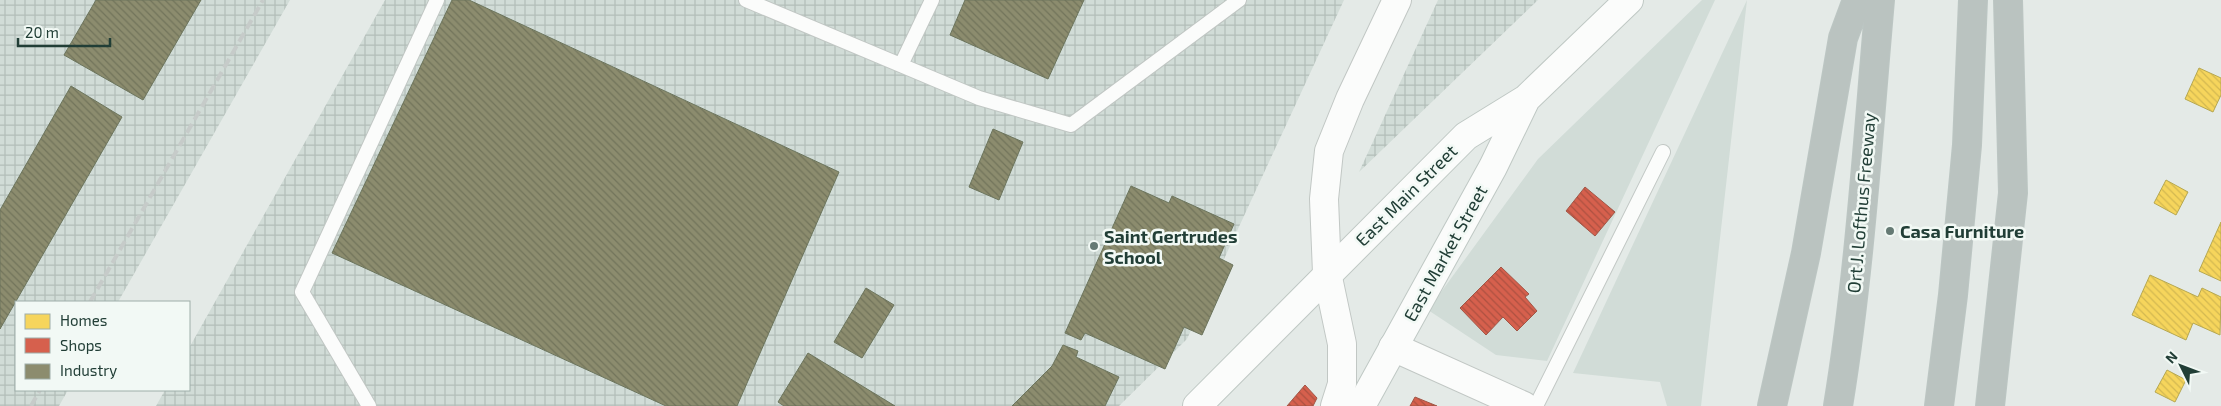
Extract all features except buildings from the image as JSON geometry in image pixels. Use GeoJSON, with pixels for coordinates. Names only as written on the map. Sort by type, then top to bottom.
{"type":"FeatureCollection","features":[{"type":"Feature","properties":{"kind":"highway"},"geometry":{"type":"LineString","coordinates":[[1772,406],[1806,253],[1843,38],[1856,0]]}},
{"type":"Feature","properties":{"kind":"highway","name":"Ort J. Lofthus Freeway"},"geometry":{"type":"LineString","coordinates":[[1838,406],[1847,353],[1880,0]]}},
{"type":"Feature","properties":{"kind":"highway"},"geometry":{"type":"LineString","coordinates":[[1939,406],[1953,295],[1967,145],[1973,0]]}},
{"type":"Feature","properties":{"kind":"highway"},"geometry":{"type":"LineString","coordinates":[[1990,406],[2013,193],[2008,0]]}},
{"type":"Feature","properties":{"kind":"main road"},"geometry":{"type":"LineString","coordinates":[[1335,406],[1342,384],[1342,344],[1327,274],[1324,199],[1329,151],[1396,0]]}},
{"type":"Feature","properties":{"kind":"main road","name":"East Main Street"},"geometry":{"type":"LineString","coordinates":[[1196,406],[1466,136],[1526,99],[1629,0]]}},
{"type":"Feature","properties":{"kind":"main road","name":"East Market Street"},"geometry":{"type":"LineString","coordinates":[[1361,406],[1493,167],[1526,99]]}},
{"type":"Feature","properties":{"kind":"main road"},"geometry":{"type":"LineString","coordinates":[[1393,347],[1524,406]]}},
{"type":"Feature","properties":{"kind":"lane"},"geometry":{"type":"LineString","coordinates":[[369,406],[302,292],[437,0]]}},
{"type":"Feature","properties":{"kind":"lane"},"geometry":{"type":"LineString","coordinates":[[746,0],[979,98],[1071,125],[1239,0]]}},
{"type":"Feature","properties":{"kind":"lane"},"geometry":{"type":"LineString","coordinates":[[901,65],[932,0]]}},
{"type":"Feature","properties":{"kind":"lane"},"geometry":{"type":"LineString","coordinates":[[1536,406],[1663,152]]}},
{"type":"Feature","properties":{"kind":"shaded area"},"geometry":{"type":"Polygon","coordinates":[[[0,0],[290,0],[119,301],[15,301],[15,391],[67,391],[59,406],[0,406],[0,0]]]}},
{"type":"Feature","properties":{"kind":"shaded area"},"geometry":{"type":"Polygon","coordinates":[[[385,0],[1344,0],[1187,339],[1119,406],[156,406],[164,391],[190,391],[190,346],[385,0]]]}},
{"type":"Feature","properties":{"kind":"shaded area"},"geometry":{"type":"Polygon","coordinates":[[[1438,0],[1538,0],[1359,172],[1438,0]]]}},
{"type":"Feature","properties":{"kind":"shaded area"},"geometry":{"type":"Polygon","coordinates":[[[1702,0],[1715,0],[1547,361],[1496,355],[1428,310],[1538,159],[1702,0]]]}},
{"type":"Feature","properties":{"kind":"shaded area"},"geometry":{"type":"Polygon","coordinates":[[[1747,0],[1701,406],[1667,406],[1660,382],[1573,373],[1747,0]]]}},
{"type":"Feature","properties":{"kind":"railway"},"geometry":{"type":"LineString","coordinates":[[91,301],[263,0]]}},
{"type":"Feature","properties":{"kind":"railway"},"geometry":{"type":"LineString","coordinates":[[31,406],[39,391]]}},
{"type":"Feature","properties":{"kind":"place","name":"Casa Furniture"},"geometry":{"type":"Point","coordinates":[1890,231]}},
{"type":"Feature","properties":{"kind":"place","name":"Saint Gertrudes School"},"geometry":{"type":"Point","coordinates":[1094,246]}}]}
